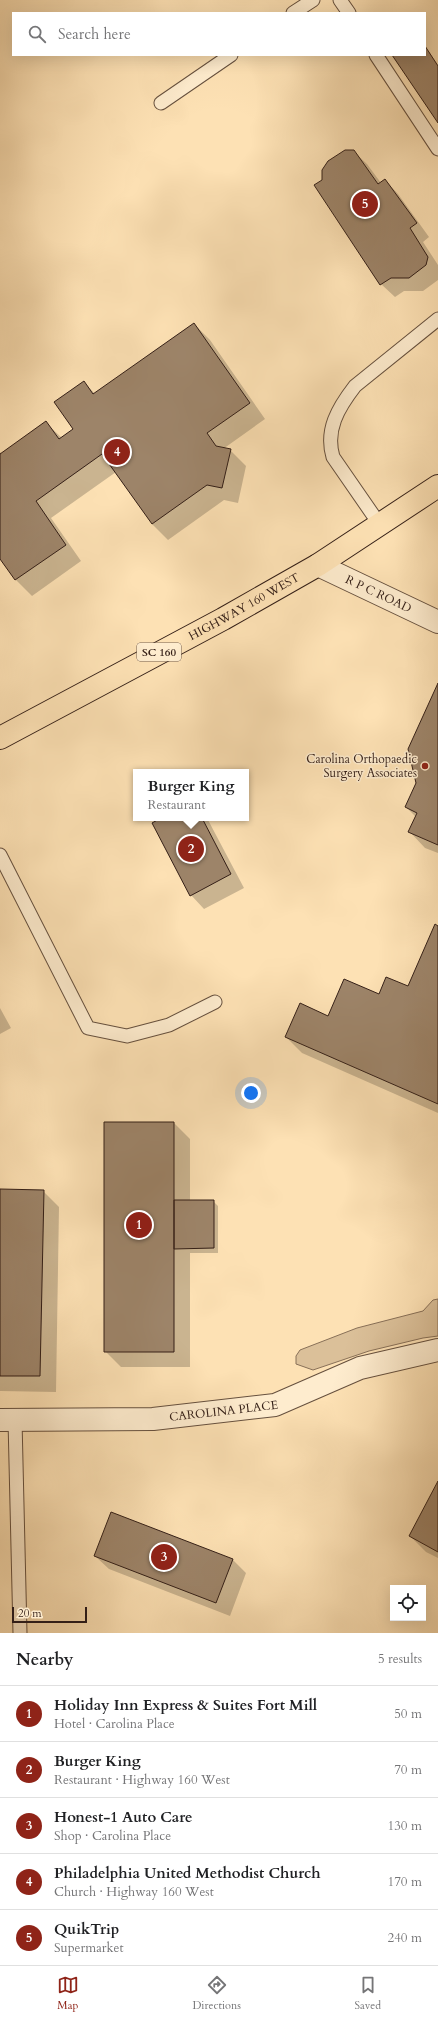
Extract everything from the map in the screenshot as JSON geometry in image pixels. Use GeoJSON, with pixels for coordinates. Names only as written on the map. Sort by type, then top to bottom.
{"type":"FeatureCollection","features":[{"type":"Feature","properties":{"kind":"main road","name":"HIGHWAY 160 WEST"},"geometry":{"type":"LineString","coordinates":[[0,738],[318,565],[438,486]]}},
{"type":"Feature","properties":{"kind":"street","name":"R P C ROAD"},"geometry":{"type":"LineString","coordinates":[[318,565],[438,622]]}},
{"type":"Feature","properties":{"kind":"street","name":"CAROLINA PLACE"},"geometry":{"type":"LineString","coordinates":[[7,1420],[153,1419],[276,1404],[360,1368],[438,1350]]}},
{"type":"Feature","properties":{"kind":"lane"},"geometry":{"type":"LineString","coordinates":[[295,12],[313,0]]}},
{"type":"Feature","properties":{"kind":"lane"},"geometry":{"type":"LineString","coordinates":[[340,0],[348,12]]}},
{"type":"Feature","properties":{"kind":"lane"},"geometry":{"type":"LineString","coordinates":[[161,103],[230,56]]}},
{"type":"Feature","properties":{"kind":"lane"},"geometry":{"type":"LineString","coordinates":[[377,56],[438,149]]}},
{"type":"Feature","properties":{"kind":"lane"},"geometry":{"type":"LineString","coordinates":[[380,525],[334,457],[330,445],[332,428],[345,399],[355,386],[438,319]]}},
{"type":"Feature","properties":{"kind":"lane"},"geometry":{"type":"LineString","coordinates":[[0,855],[88,1028],[127,1036],[169,1025],[215,1002]]}},
{"type":"Feature","properties":{"kind":"lane"},"geometry":{"type":"LineString","coordinates":[[7,1420],[20,1633]]}},
{"type":"Feature","properties":{"kind":"shaded area"},"geometry":{"type":"Polygon","coordinates":[[[438,1299],[438,1336],[423,1338],[369,1351],[313,1370],[296,1364],[296,1356],[300,1350],[357,1328],[423,1311],[433,1300],[438,1299]]]}},
{"type":"Feature","properties":{"kind":"building"},"geometry":{"type":"Polygon","coordinates":[[[426,48],[438,66],[438,123],[393,56],[426,56],[426,48]]]}},
{"type":"Feature","properties":{"kind":"building"},"geometry":{"type":"Polygon","coordinates":[[[345,150],[354,150],[378,184],[385,179],[417,223],[410,228],[428,257],[426,265],[409,278],[391,278],[380,285],[314,185],[322,180],[322,170],[328,161],[345,150]]]}},
{"type":"Feature","properties":{"kind":"building"},"geometry":{"type":"Polygon","coordinates":[[[194,323],[250,403],[207,433],[216,446],[231,449],[222,488],[207,485],[152,524],[102,454],[36,501],[66,545],[15,580],[0,559],[0,454],[46,421],[59,439],[73,429],[54,402],[84,381],[93,394],[194,323]]]}},
{"type":"Feature","properties":{"kind":"building","name":"Carolina Orthopaedic Surgery Associates"},"geometry":{"type":"Polygon","coordinates":[[[438,683],[438,845],[408,832],[417,813],[405,807],[416,783],[408,749],[438,683]]]}},
{"type":"Feature","properties":{"kind":"building"},"geometry":{"type":"Polygon","coordinates":[[[156,821],[204,821],[231,874],[190,896],[152,823],[156,821]]]}},
{"type":"Feature","properties":{"kind":"building"},"geometry":{"type":"Polygon","coordinates":[[[435,924],[438,926],[438,1104],[285,1037],[300,1003],[328,1016],[344,979],[379,994],[386,977],[408,986],[435,924]]]}},
{"type":"Feature","properties":{"kind":"building"},"geometry":{"type":"Polygon","coordinates":[[[104,1122],[174,1122],[174,1352],[104,1352],[104,1122]]]}},
{"type":"Feature","properties":{"kind":"building"},"geometry":{"type":"Polygon","coordinates":[[[0,1189],[44,1190],[40,1376],[0,1376],[0,1189]]]}},
{"type":"Feature","properties":{"kind":"building"},"geometry":{"type":"Polygon","coordinates":[[[174,1200],[214,1200],[214,1248],[174,1249],[174,1200]]]}},
{"type":"Feature","properties":{"kind":"building"},"geometry":{"type":"Polygon","coordinates":[[[438,1481],[438,1552],[409,1536],[438,1481]]]}},
{"type":"Feature","properties":{"kind":"building"},"geometry":{"type":"Polygon","coordinates":[[[111,1512],[233,1559],[216,1603],[94,1556],[111,1512]]]}},
{"type":"Feature","properties":{"kind":"place","name":"QuikTrip"},"geometry":{"type":"Point","coordinates":[365,204]}},
{"type":"Feature","properties":{"kind":"place","name":"Philadelphia United Methodist Church"},"geometry":{"type":"Point","coordinates":[117,452]}},
{"type":"Feature","properties":{"kind":"place","name":"Carolina Orthopaedic Surgery Associates"},"geometry":{"type":"Point","coordinates":[425,766]}},
{"type":"Feature","properties":{"kind":"place","name":"Burger King"},"geometry":{"type":"Point","coordinates":[191,849]}},
{"type":"Feature","properties":{"kind":"place","name":"Holiday Inn Express & Suites Fort Mill"},"geometry":{"type":"Point","coordinates":[139,1225]}},
{"type":"Feature","properties":{"kind":"place","name":"Honest-1 Auto Care"},"geometry":{"type":"Point","coordinates":[164,1557]}}]}
